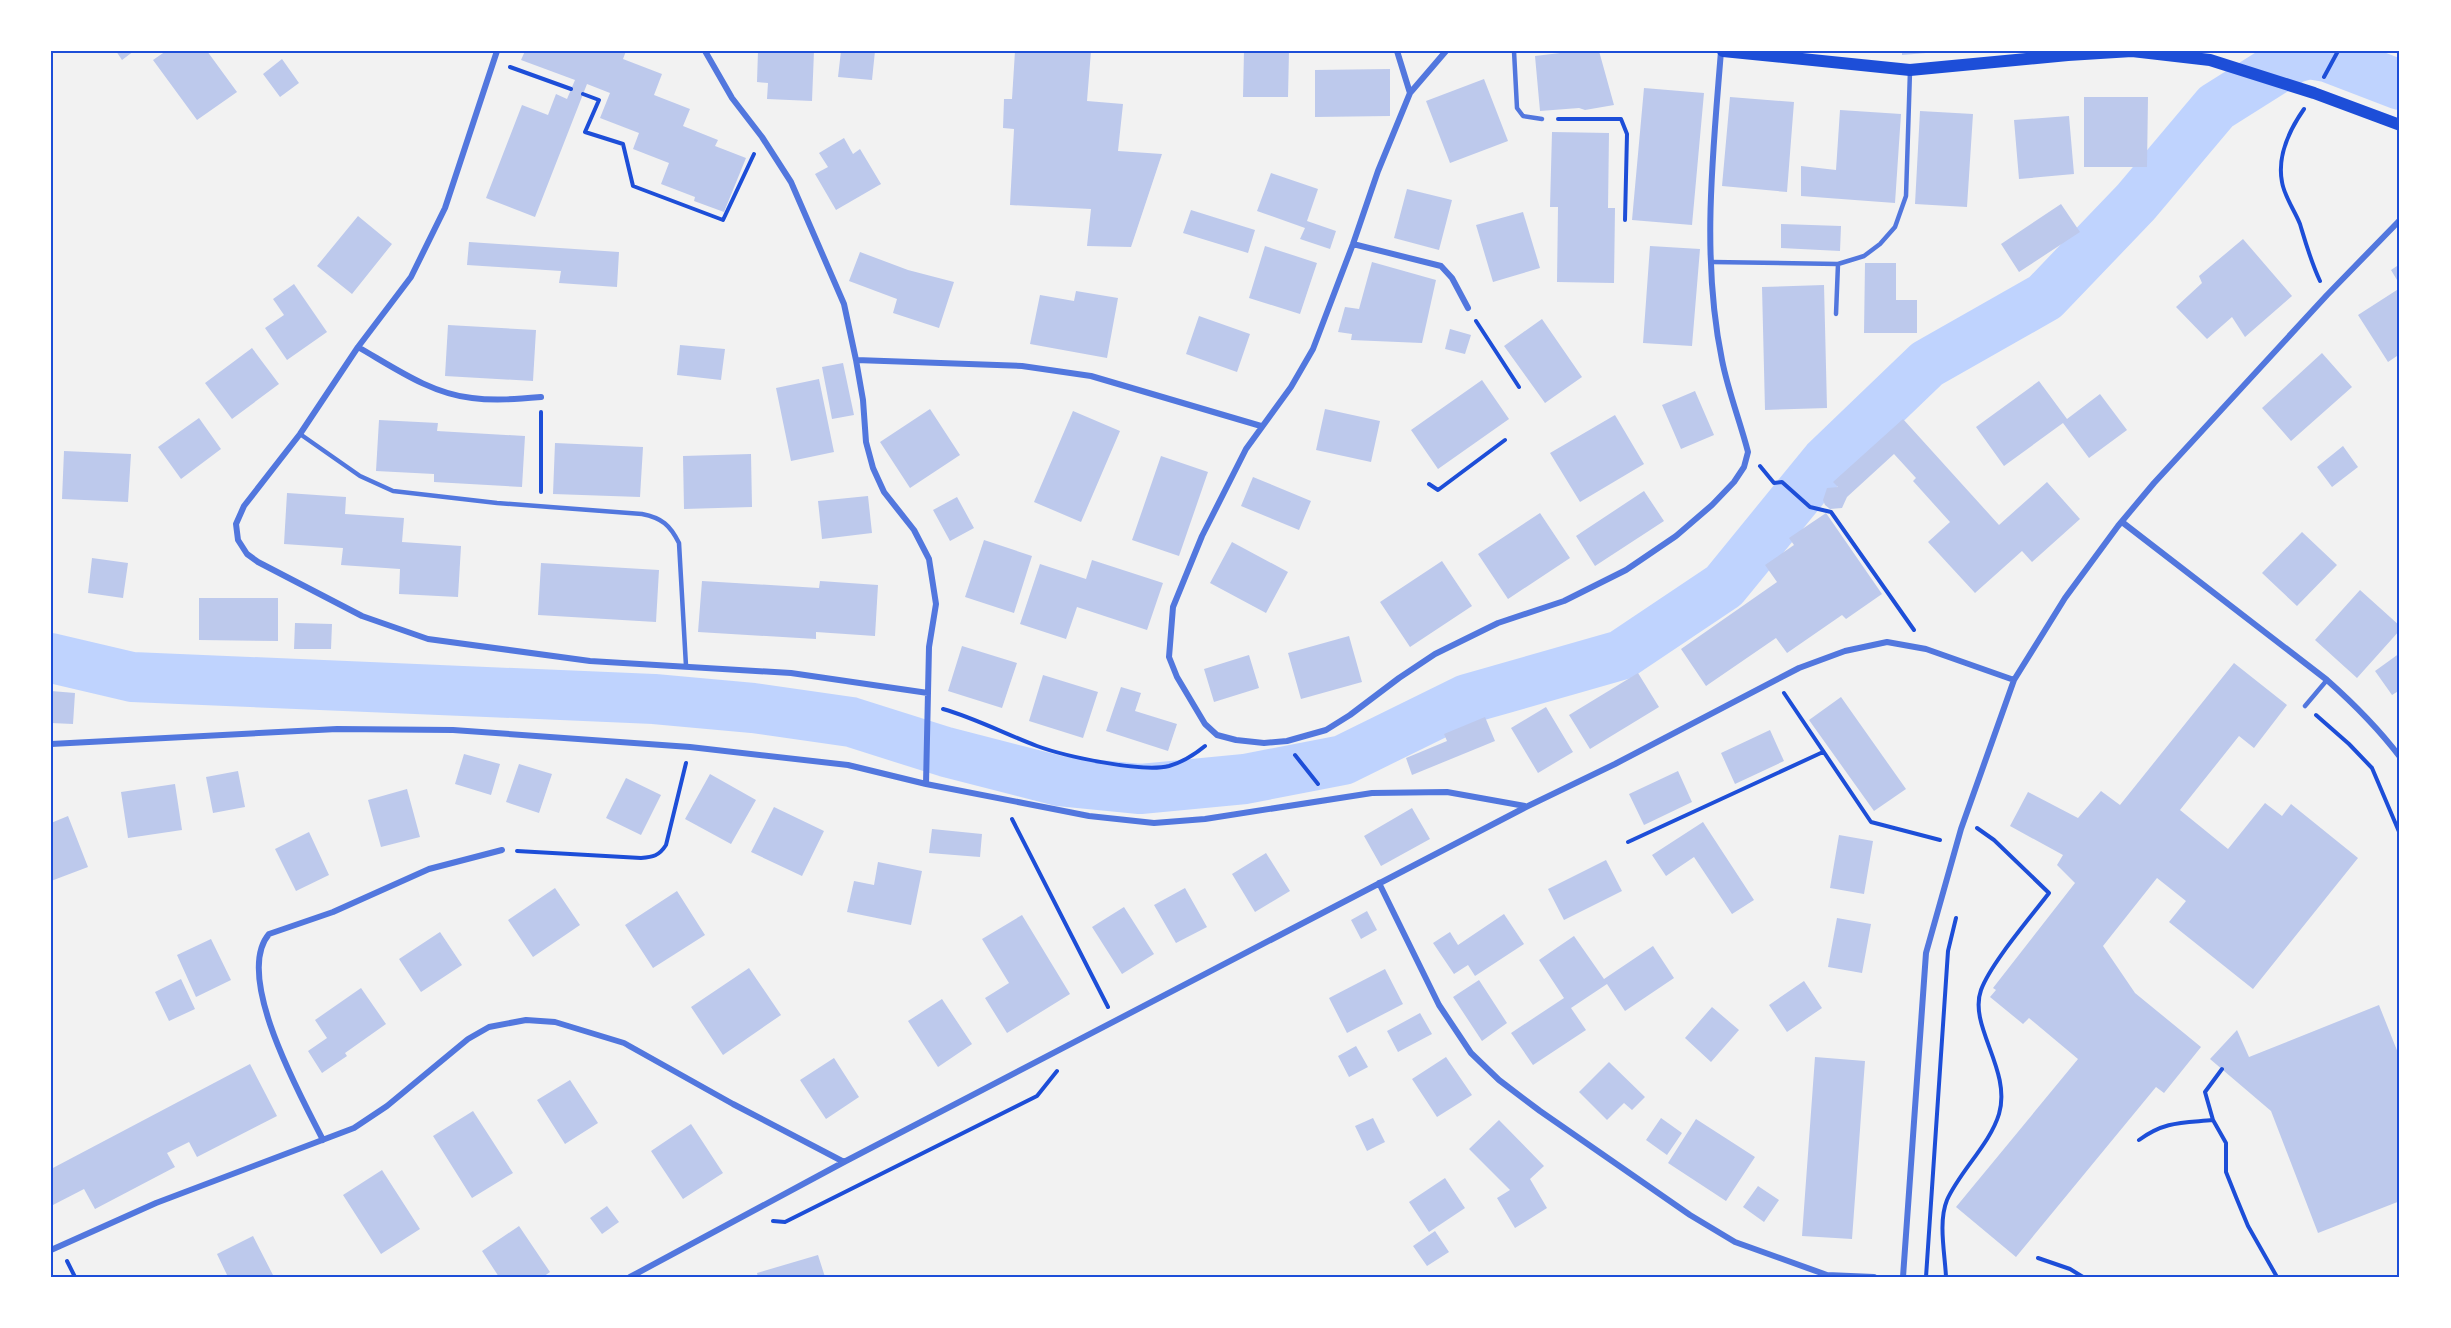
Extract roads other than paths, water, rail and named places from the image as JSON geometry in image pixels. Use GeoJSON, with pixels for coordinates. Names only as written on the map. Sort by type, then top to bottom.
{"type":"FeatureCollection","features":[{"type":"Feature","properties":{"kind":"main road"},"geometry":{"type":"LineString","coordinates":[[1722,51],[1911,70],[2068,54],[2132,51],[2210,55],[2400,125]]}},
{"type":"Feature","properties":{"kind":"street"},"geometry":{"type":"LineString","coordinates":[[497,51],[445,208],[411,277],[358,347],[300,434],[244,506],[236,524],[238,540],[247,554],[258,562],[362,616],[428,639],[590,660],[791,673],[928,693]]}},
{"type":"Feature","properties":{"kind":"street"},"geometry":{"type":"LineString","coordinates":[[705,51],[732,98],[762,137],[791,182],[844,304],[863,400],[866,442],[873,468],[884,492],[915,530],[929,559],[936,604],[929,647],[926,784]]}},
{"type":"Feature","properties":{"kind":"street"},"geometry":{"type":"LineString","coordinates":[[1397,51],[1410,93]]}},
{"type":"Feature","properties":{"kind":"street"},"geometry":{"type":"LineString","coordinates":[[1446,51],[1410,93],[1378,171],[1313,349],[1291,387],[1246,450],[1202,536],[1173,607],[1168,657],[1188,697],[1205,723],[1217,735],[1236,740],[1272,743],[1326,730],[1435,654],[1498,623],[1564,601],[1626,570],[1676,536],[1712,505],[1734,482],[1744,467],[1749,452],[1722,361],[1715,312],[1709,212],[1722,51]]}},
{"type":"Feature","properties":{"kind":"street"},"geometry":{"type":"LineString","coordinates":[[1903,1277],[1926,953],[1957,844],[2014,680],[2065,598],[2121,522],[2327,295],[2400,220]]}},
{"type":"Feature","properties":{"kind":"street"},"geometry":{"type":"LineString","coordinates":[[1353,244],[1441,266],[1452,278],[1468,308]]}},
{"type":"Feature","properties":{"kind":"street"},"geometry":{"type":"LineString","coordinates":[[358,347],[438,389],[459,395],[504,400],[541,397]]}},
{"type":"Feature","properties":{"kind":"street"},"geometry":{"type":"LineString","coordinates":[[856,360],[1022,366],[1091,376],[1261,426]]}},
{"type":"Feature","properties":{"kind":"street"},"geometry":{"type":"LineString","coordinates":[[2121,522],[2327,680],[2354,704],[2400,757]]}},
{"type":"Feature","properties":{"kind":"street"},"geometry":{"type":"LineString","coordinates":[[630,1277],[844,1162],[1379,883],[1615,764],[1798,668],[1845,651],[1887,642],[1926,649],[2014,680]]}},
{"type":"Feature","properties":{"kind":"street"},"geometry":{"type":"LineString","coordinates":[[51,744],[169,736],[453,730],[690,747],[848,765],[926,784],[1089,816],[1154,823],[1205,819],[1372,793],[1448,792],[1526,807]]}},
{"type":"Feature","properties":{"kind":"street"},"geometry":{"type":"LineString","coordinates":[[323,1140],[292,1077],[265,1014],[259,967],[264,940],[269,934],[333,912],[429,869],[501,850]]}},
{"type":"Feature","properties":{"kind":"street"},"geometry":{"type":"LineString","coordinates":[[1379,883],[1439,1005],[1471,1053],[1499,1080],[1690,1215],[1735,1242],[1827,1275],[1874,1277]]}},
{"type":"Feature","properties":{"kind":"street"},"geometry":{"type":"LineString","coordinates":[[51,1250],[156,1203],[354,1128],[379,1111],[468,1040],[489,1027],[526,1020],[555,1022],[624,1043],[844,1162]]}},
{"type":"Feature","properties":{"kind":"lane"},"geometry":{"type":"LineString","coordinates":[[1514,51],[1517,108],[1523,116],[1542,118]]}},
{"type":"Feature","properties":{"kind":"lane"},"geometry":{"type":"LineString","coordinates":[[1712,262],[1838,264],[1864,256],[1880,244],[1895,228],[1906,196],[1911,70]]}},
{"type":"Feature","properties":{"kind":"lane"},"geometry":{"type":"LineString","coordinates":[[1836,314],[1838,264]]}},
{"type":"Feature","properties":{"kind":"lane"},"geometry":{"type":"LineString","coordinates":[[300,434],[360,476],[393,491],[642,514],[664,520],[679,543],[686,666]]}},
{"type":"Feature","properties":{"kind":"lane"},"geometry":{"type":"LineString","coordinates":[[2305,706],[2327,680]]}},
{"type":"Feature","properties":{"kind":"waterway"},"geometry":{"type":"LineString","coordinates":[[51,658],[132,677],[654,699],[753,708],[851,722],[946,752],[1059,781],[1140,789],[1245,779],[1343,760],[1467,699],[1621,655],[1724,586],[1826,461],[1927,364],[2045,297],[2136,202],[2216,107],[2294,58],[2309,54],[2327,57],[2400,85]]}}]}
